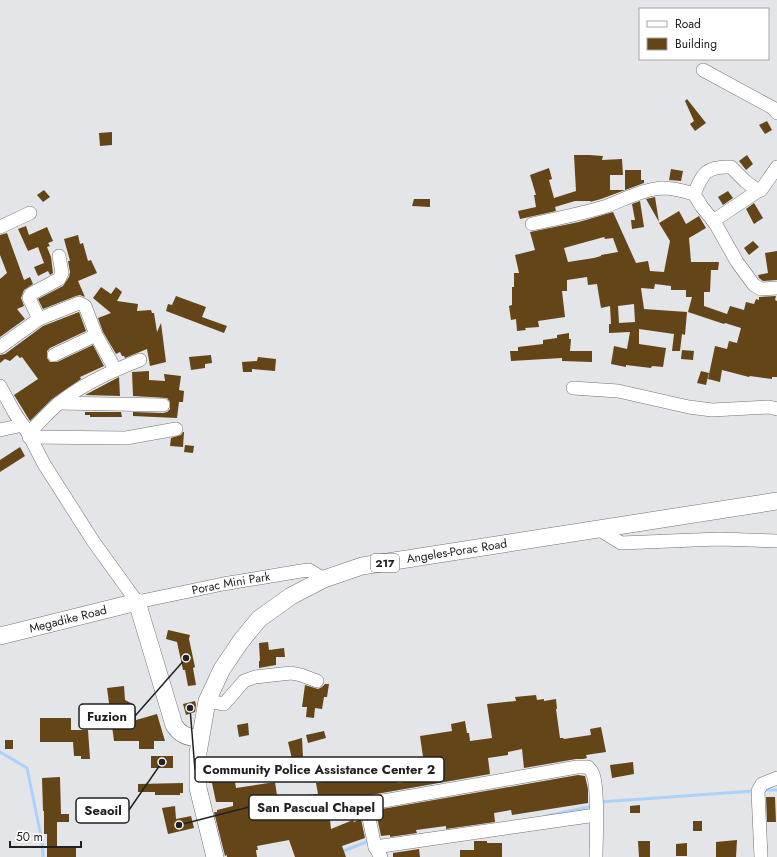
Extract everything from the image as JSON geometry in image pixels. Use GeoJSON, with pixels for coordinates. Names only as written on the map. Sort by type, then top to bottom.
{"type":"FeatureCollection","features":[{"type":"Feature","properties":{"kind":"main road","name":"Angeles-Porac Road"},"geometry":{"type":"LineString","coordinates":[[215,857],[198,788],[198,753],[207,701],[222,669],[241,641],[259,619],[291,596],[324,579],[362,566],[600,530],[777,501]]}},
{"type":"Feature","properties":{"kind":"main road","name":"Megadike Road"},"geometry":{"type":"LineString","coordinates":[[0,636],[137,602]]}},
{"type":"Feature","properties":{"kind":"main road"},"geometry":{"type":"LineString","coordinates":[[137,602],[174,724],[181,734],[200,738]]}},
{"type":"Feature","properties":{"kind":"street"},"geometry":{"type":"LineString","coordinates":[[703,70],[773,108],[777,113]]}},
{"type":"Feature","properties":{"kind":"street"},"geometry":{"type":"LineString","coordinates":[[694,194],[703,174],[717,167],[731,167],[758,191]]}},
{"type":"Feature","properties":{"kind":"street"},"geometry":{"type":"LineString","coordinates":[[714,221],[761,190],[777,167]]}},
{"type":"Feature","properties":{"kind":"street"},"geometry":{"type":"LineString","coordinates":[[532,224],[578,214],[606,206],[627,197],[662,188],[694,194],[702,207],[714,221],[736,262],[754,285],[761,289],[777,288]]}},
{"type":"Feature","properties":{"kind":"street"},"geometry":{"type":"LineString","coordinates":[[0,226],[30,213]]}},
{"type":"Feature","properties":{"kind":"street"},"geometry":{"type":"LineString","coordinates":[[39,319],[29,298],[31,294],[59,279],[62,273],[59,256]]}},
{"type":"Feature","properties":{"kind":"street"},"geometry":{"type":"LineString","coordinates":[[0,347],[39,319],[79,303],[85,306],[96,335],[115,369]]}},
{"type":"Feature","properties":{"kind":"street"},"geometry":{"type":"LineString","coordinates":[[54,354],[96,335]]}},
{"type":"Feature","properties":{"kind":"street"},"geometry":{"type":"LineString","coordinates":[[27,431],[38,424],[59,403],[115,369],[140,360]]}},
{"type":"Feature","properties":{"kind":"street"},"geometry":{"type":"LineString","coordinates":[[0,386],[14,412],[27,431],[44,464],[93,541],[137,602]]}},
{"type":"Feature","properties":{"kind":"street"},"geometry":{"type":"LineString","coordinates":[[573,388],[618,390],[689,407],[712,410],[769,407],[777,409]]}},
{"type":"Feature","properties":{"kind":"street"},"geometry":{"type":"LineString","coordinates":[[59,403],[163,405]]}},
{"type":"Feature","properties":{"kind":"street"},"geometry":{"type":"LineString","coordinates":[[0,430],[126,438],[176,429]]}},
{"type":"Feature","properties":{"kind":"street"},"geometry":{"type":"LineString","coordinates":[[600,530],[621,543],[719,539],[777,541]]}},
{"type":"Feature","properties":{"kind":"street","name":"Porac Mini Park"},"geometry":{"type":"LineString","coordinates":[[137,602],[223,584],[309,570],[324,579]]}},
{"type":"Feature","properties":{"kind":"street"},"geometry":{"type":"LineString","coordinates":[[207,701],[224,704],[244,681],[255,677],[291,673],[317,681]]}},
{"type":"Feature","properties":{"kind":"street"},"geometry":{"type":"LineString","coordinates":[[596,815],[378,852],[366,804],[577,767],[588,767],[595,779],[596,815],[596,857]]}},
{"type":"Feature","properties":{"kind":"street"},"geometry":{"type":"LineString","coordinates":[[761,857],[757,798],[758,791],[762,784],[777,778]]}},
{"type":"Feature","properties":{"kind":"building"},"geometry":{"type":"Polygon","coordinates":[[[687,99],[706,123],[695,131],[690,124],[694,121],[685,101],[687,99]]]}},
{"type":"Feature","properties":{"kind":"building"},"geometry":{"type":"Polygon","coordinates":[[[767,121],[772,130],[765,134],[759,125],[767,121]]]}},
{"type":"Feature","properties":{"kind":"building"},"geometry":{"type":"Polygon","coordinates":[[[112,132],[112,145],[100,146],[99,133],[112,132]]]}},
{"type":"Feature","properties":{"kind":"building"},"geometry":{"type":"Polygon","coordinates":[[[574,155],[603,156],[602,160],[622,159],[623,175],[610,175],[610,190],[625,190],[625,170],[641,170],[641,180],[644,180],[644,183],[601,199],[590,202],[591,201],[575,201],[555,207],[556,211],[520,219],[518,211],[536,207],[534,195],[536,195],[530,175],[549,168],[552,179],[549,180],[554,198],[576,191],[574,155]]]}},
{"type":"Feature","properties":{"kind":"building"},"geometry":{"type":"Polygon","coordinates":[[[747,155],[753,164],[746,170],[739,161],[747,155]]]}},
{"type":"Feature","properties":{"kind":"building"},"geometry":{"type":"Polygon","coordinates":[[[671,169],[683,171],[681,181],[669,180],[671,169]]]}},
{"type":"Feature","properties":{"kind":"building"},"geometry":{"type":"Polygon","coordinates":[[[44,190],[50,197],[43,202],[37,195],[44,190]]]}},
{"type":"Feature","properties":{"kind":"building"},"geometry":{"type":"Polygon","coordinates":[[[728,191],[733,198],[723,205],[718,197],[728,191]]]}},
{"type":"Feature","properties":{"kind":"building"},"geometry":{"type":"Polygon","coordinates":[[[655,197],[659,222],[646,199],[655,197]]]}},
{"type":"Feature","properties":{"kind":"building"},"geometry":{"type":"Polygon","coordinates":[[[414,199],[430,199],[430,207],[412,206],[414,199]]]}},
{"type":"Feature","properties":{"kind":"building"},"geometry":{"type":"Polygon","coordinates":[[[640,201],[644,227],[632,229],[631,220],[635,220],[632,204],[640,201]]]}},
{"type":"Feature","properties":{"kind":"building"},"geometry":{"type":"Polygon","coordinates":[[[754,203],[763,218],[754,224],[746,209],[754,203]]]}},
{"type":"Feature","properties":{"kind":"building"},"geometry":{"type":"Polygon","coordinates":[[[679,211],[686,224],[699,216],[706,228],[689,238],[691,262],[719,262],[718,270],[711,270],[710,292],[704,292],[704,306],[727,314],[730,306],[744,310],[746,302],[754,304],[756,299],[759,300],[759,297],[776,296],[777,377],[772,377],[772,379],[749,377],[722,370],[720,382],[708,379],[715,346],[727,349],[729,341],[737,343],[741,328],[688,312],[692,297],[686,297],[686,290],[671,290],[671,286],[655,284],[654,289],[641,288],[644,309],[687,312],[685,335],[682,334],[680,351],[672,351],[674,334],[639,329],[639,344],[666,348],[663,367],[652,366],[651,368],[626,365],[626,367],[611,364],[614,346],[627,349],[630,332],[609,333],[609,324],[611,324],[610,306],[601,308],[597,284],[588,285],[587,277],[567,280],[567,291],[562,291],[565,317],[538,321],[539,327],[525,328],[526,330],[517,331],[516,319],[511,320],[509,306],[512,305],[514,273],[519,273],[515,255],[535,250],[530,232],[579,222],[613,212],[636,263],[648,261],[650,271],[664,272],[670,241],[659,223],[679,211]],[[604,237],[564,248],[568,262],[618,252],[613,238],[605,239],[604,237]],[[634,304],[618,306],[619,323],[635,322],[634,304]]]}},
{"type":"Feature","properties":{"kind":"building"},"geometry":{"type":"Polygon","coordinates":[[[26,226],[29,235],[47,227],[53,241],[48,243],[50,246],[47,247],[51,257],[53,273],[50,275],[48,271],[38,276],[34,267],[44,263],[38,247],[28,251],[18,229],[26,226]]]}},
{"type":"Feature","properties":{"kind":"building"},"geometry":{"type":"Polygon","coordinates":[[[7,233],[24,280],[30,277],[33,284],[24,290],[21,298],[24,306],[17,309],[25,319],[0,337],[0,279],[7,273],[0,255],[0,235],[7,233]]]}},
{"type":"Feature","properties":{"kind":"building"},"geometry":{"type":"Polygon","coordinates":[[[78,235],[80,244],[83,243],[88,261],[91,260],[97,273],[78,281],[85,297],[80,295],[76,296],[43,309],[38,299],[63,286],[69,277],[70,272],[68,261],[70,261],[64,239],[78,235]]]}},
{"type":"Feature","properties":{"kind":"building"},"geometry":{"type":"Polygon","coordinates":[[[753,241],[759,247],[749,255],[744,248],[753,241]]]}},
{"type":"Feature","properties":{"kind":"building"},"geometry":{"type":"Polygon","coordinates":[[[777,251],[777,280],[763,281],[758,275],[768,273],[765,253],[777,251]]]}},
{"type":"Feature","properties":{"kind":"building"},"geometry":{"type":"Polygon","coordinates":[[[101,287],[111,294],[116,287],[122,292],[117,301],[138,304],[137,311],[151,310],[152,313],[154,313],[157,332],[161,323],[166,362],[150,366],[147,349],[125,358],[120,352],[116,354],[103,332],[98,318],[111,313],[93,298],[101,287]]]}},
{"type":"Feature","properties":{"kind":"building"},"geometry":{"type":"Polygon","coordinates":[[[176,296],[206,307],[202,317],[227,326],[224,333],[166,311],[168,304],[172,305],[176,296]]]}},
{"type":"Feature","properties":{"kind":"building"},"geometry":{"type":"Polygon","coordinates":[[[79,312],[86,331],[50,348],[47,351],[47,358],[50,362],[57,362],[93,345],[104,366],[80,377],[81,379],[52,399],[30,421],[14,395],[38,379],[22,357],[20,358],[17,355],[10,361],[5,359],[0,363],[0,355],[5,354],[43,326],[79,312]]]}},
{"type":"Feature","properties":{"kind":"building"},"geometry":{"type":"Polygon","coordinates":[[[569,333],[569,339],[571,339],[570,351],[592,351],[592,362],[562,361],[562,358],[511,361],[510,351],[518,351],[518,347],[543,344],[543,340],[557,338],[557,335],[569,333]]]}},
{"type":"Feature","properties":{"kind":"building"},"geometry":{"type":"Polygon","coordinates":[[[682,350],[694,351],[693,360],[681,359],[682,350]]]}},
{"type":"Feature","properties":{"kind":"building"},"geometry":{"type":"Polygon","coordinates":[[[211,355],[212,363],[205,364],[205,368],[191,370],[189,357],[211,355]]]}},
{"type":"Feature","properties":{"kind":"building"},"geometry":{"type":"Polygon","coordinates":[[[258,357],[276,359],[275,371],[252,369],[252,372],[243,372],[242,362],[257,361],[258,357]]]}},
{"type":"Feature","properties":{"kind":"building"},"geometry":{"type":"Polygon","coordinates":[[[149,371],[149,380],[165,381],[164,374],[181,376],[179,390],[184,391],[183,402],[179,402],[177,418],[133,416],[133,412],[163,413],[170,409],[170,402],[167,398],[133,396],[132,372],[149,371]]]}},
{"type":"Feature","properties":{"kind":"building"},"geometry":{"type":"Polygon","coordinates":[[[701,371],[709,373],[706,385],[697,383],[701,371]]]}},
{"type":"Feature","properties":{"kind":"building"},"geometry":{"type":"Polygon","coordinates":[[[119,377],[120,396],[85,395],[119,377]]]}},
{"type":"Feature","properties":{"kind":"building"},"geometry":{"type":"Polygon","coordinates":[[[85,412],[121,412],[122,417],[90,417],[90,415],[85,415],[85,412]]]}},
{"type":"Feature","properties":{"kind":"building"},"geometry":{"type":"Polygon","coordinates":[[[183,432],[183,447],[170,446],[171,438],[181,435],[183,432]]]}},
{"type":"Feature","properties":{"kind":"building"},"geometry":{"type":"Polygon","coordinates":[[[185,445],[194,446],[193,453],[184,452],[185,445]]]}},
{"type":"Feature","properties":{"kind":"building"},"geometry":{"type":"Polygon","coordinates":[[[20,447],[25,456],[0,472],[0,460],[20,447]]]}},
{"type":"Feature","properties":{"kind":"building"},"geometry":{"type":"Polygon","coordinates":[[[168,630],[190,635],[189,639],[195,667],[193,668],[196,685],[188,686],[177,642],[166,639],[168,630]]]}},
{"type":"Feature","properties":{"kind":"building"},"geometry":{"type":"Polygon","coordinates":[[[268,642],[269,650],[284,648],[285,657],[276,657],[276,665],[259,668],[259,643],[268,642]]]}},
{"type":"Feature","properties":{"kind":"building"},"geometry":{"type":"Polygon","coordinates":[[[325,684],[329,684],[327,697],[324,697],[322,709],[315,708],[314,718],[306,717],[307,707],[302,707],[305,685],[318,689],[325,684]]]}},
{"type":"Feature","properties":{"kind":"building"},"geometry":{"type":"Polygon","coordinates":[[[124,686],[125,700],[135,705],[136,720],[157,714],[165,741],[154,741],[154,749],[139,749],[139,741],[114,741],[107,688],[124,686]]]}},
{"type":"Feature","properties":{"kind":"building"},"geometry":{"type":"Polygon","coordinates":[[[536,695],[537,700],[544,699],[544,701],[556,699],[560,738],[564,739],[591,735],[590,729],[601,727],[606,752],[586,755],[587,758],[583,759],[524,768],[522,749],[508,752],[508,755],[488,758],[490,774],[365,796],[358,802],[355,802],[355,804],[342,806],[343,808],[329,811],[331,829],[353,820],[354,822],[361,819],[365,838],[342,846],[346,857],[295,857],[289,840],[257,846],[257,857],[225,856],[214,812],[233,806],[233,802],[216,802],[212,783],[209,783],[208,774],[233,769],[236,788],[275,782],[278,802],[300,799],[299,796],[318,794],[316,783],[329,781],[328,779],[341,777],[341,780],[370,775],[368,766],[380,764],[381,770],[396,768],[398,783],[425,779],[420,736],[452,731],[451,724],[465,721],[470,741],[492,738],[487,704],[516,701],[515,697],[536,695]]]}},
{"type":"Feature","properties":{"kind":"building"},"geometry":{"type":"Polygon","coordinates":[[[195,701],[195,712],[186,715],[183,704],[195,701]]]}},
{"type":"Feature","properties":{"kind":"building"},"geometry":{"type":"Polygon","coordinates":[[[40,718],[71,718],[71,730],[88,730],[90,759],[81,759],[81,756],[74,756],[73,742],[40,742],[40,718]]]}},
{"type":"Feature","properties":{"kind":"building"},"geometry":{"type":"Polygon","coordinates":[[[248,723],[249,735],[239,737],[237,725],[248,723]]]}},
{"type":"Feature","properties":{"kind":"building"},"geometry":{"type":"Polygon","coordinates":[[[324,731],[326,738],[308,743],[306,735],[324,731]]]}},
{"type":"Feature","properties":{"kind":"building"},"geometry":{"type":"Polygon","coordinates":[[[302,738],[303,758],[292,759],[288,742],[302,738]]]}},
{"type":"Feature","properties":{"kind":"building"},"geometry":{"type":"Polygon","coordinates":[[[5,740],[13,740],[13,749],[5,749],[5,740]]]}},
{"type":"Feature","properties":{"kind":"building"},"geometry":{"type":"Polygon","coordinates":[[[151,756],[173,756],[173,768],[151,768],[151,756]]]}},
{"type":"Feature","properties":{"kind":"building"},"geometry":{"type":"Polygon","coordinates":[[[633,762],[634,774],[612,778],[610,765],[633,762]]]}},
{"type":"Feature","properties":{"kind":"building"},"geometry":{"type":"Polygon","coordinates":[[[578,775],[585,776],[588,789],[588,803],[512,815],[511,810],[494,813],[495,822],[446,829],[446,826],[416,830],[417,833],[390,837],[390,835],[381,836],[376,812],[382,809],[578,775]]]}},
{"type":"Feature","properties":{"kind":"building"},"geometry":{"type":"Polygon","coordinates":[[[60,777],[61,814],[69,814],[69,822],[57,822],[57,846],[76,846],[76,857],[47,857],[47,834],[44,834],[42,778],[60,777]]]}},
{"type":"Feature","properties":{"kind":"building"},"geometry":{"type":"Polygon","coordinates":[[[183,783],[183,793],[180,793],[180,795],[155,795],[155,792],[138,792],[138,784],[183,783]]]}},
{"type":"Feature","properties":{"kind":"building"},"geometry":{"type":"Polygon","coordinates":[[[766,797],[775,797],[776,822],[767,822],[766,797]]]}},
{"type":"Feature","properties":{"kind":"building"},"geometry":{"type":"Polygon","coordinates":[[[640,805],[640,813],[630,813],[630,806],[640,805]]]}},
{"type":"Feature","properties":{"kind":"building"},"geometry":{"type":"Polygon","coordinates":[[[175,806],[176,819],[191,816],[194,828],[168,834],[162,808],[175,806]]]}},
{"type":"Feature","properties":{"kind":"building"},"geometry":{"type":"Polygon","coordinates":[[[693,821],[702,821],[702,831],[693,831],[693,821]]]}},
{"type":"Feature","properties":{"kind":"building"},"geometry":{"type":"Polygon","coordinates":[[[737,840],[736,857],[716,857],[716,842],[737,840]]]}},
{"type":"Feature","properties":{"kind":"building"},"geometry":{"type":"Polygon","coordinates":[[[474,841],[502,843],[502,857],[460,857],[460,850],[474,850],[474,841]]]}},
{"type":"Feature","properties":{"kind":"building"},"geometry":{"type":"Polygon","coordinates":[[[638,841],[650,841],[650,857],[639,857],[638,841]]]}},
{"type":"Feature","properties":{"kind":"building"},"geometry":{"type":"Polygon","coordinates":[[[687,843],[687,856],[676,856],[676,844],[687,843]]]}},
{"type":"Feature","properties":{"kind":"building"},"geometry":{"type":"Polygon","coordinates":[[[419,849],[420,857],[393,857],[393,853],[419,849]]]}},
{"type":"Feature","properties":{"kind":"waterway"},"geometry":{"type":"LineString","coordinates":[[0,752],[27,768],[42,841],[43,857]]}},
{"type":"Feature","properties":{"kind":"waterway"},"geometry":{"type":"LineString","coordinates":[[763,790],[777,790]]}},
{"type":"Feature","properties":{"kind":"waterway"},"geometry":{"type":"LineString","coordinates":[[600,802],[754,791]]}},
{"type":"Feature","properties":{"kind":"waterway"},"geometry":{"type":"LineString","coordinates":[[546,816],[593,806]]}},
{"type":"Feature","properties":{"kind":"waterway"},"geometry":{"type":"LineString","coordinates":[[341,852],[371,840]]}},
{"type":"Feature","properties":{"kind":"place","name":"Fuzion"},"geometry":{"type":"Point","coordinates":[186,658]}},
{"type":"Feature","properties":{"kind":"place","name":"Community Police Assistance Center 2"},"geometry":{"type":"Point","coordinates":[190,708]}},
{"type":"Feature","properties":{"kind":"place","name":"Seaoil"},"geometry":{"type":"Point","coordinates":[162,762]}},
{"type":"Feature","properties":{"kind":"place","name":"San Pascual Chapel"},"geometry":{"type":"Point","coordinates":[179,825]}}]}
